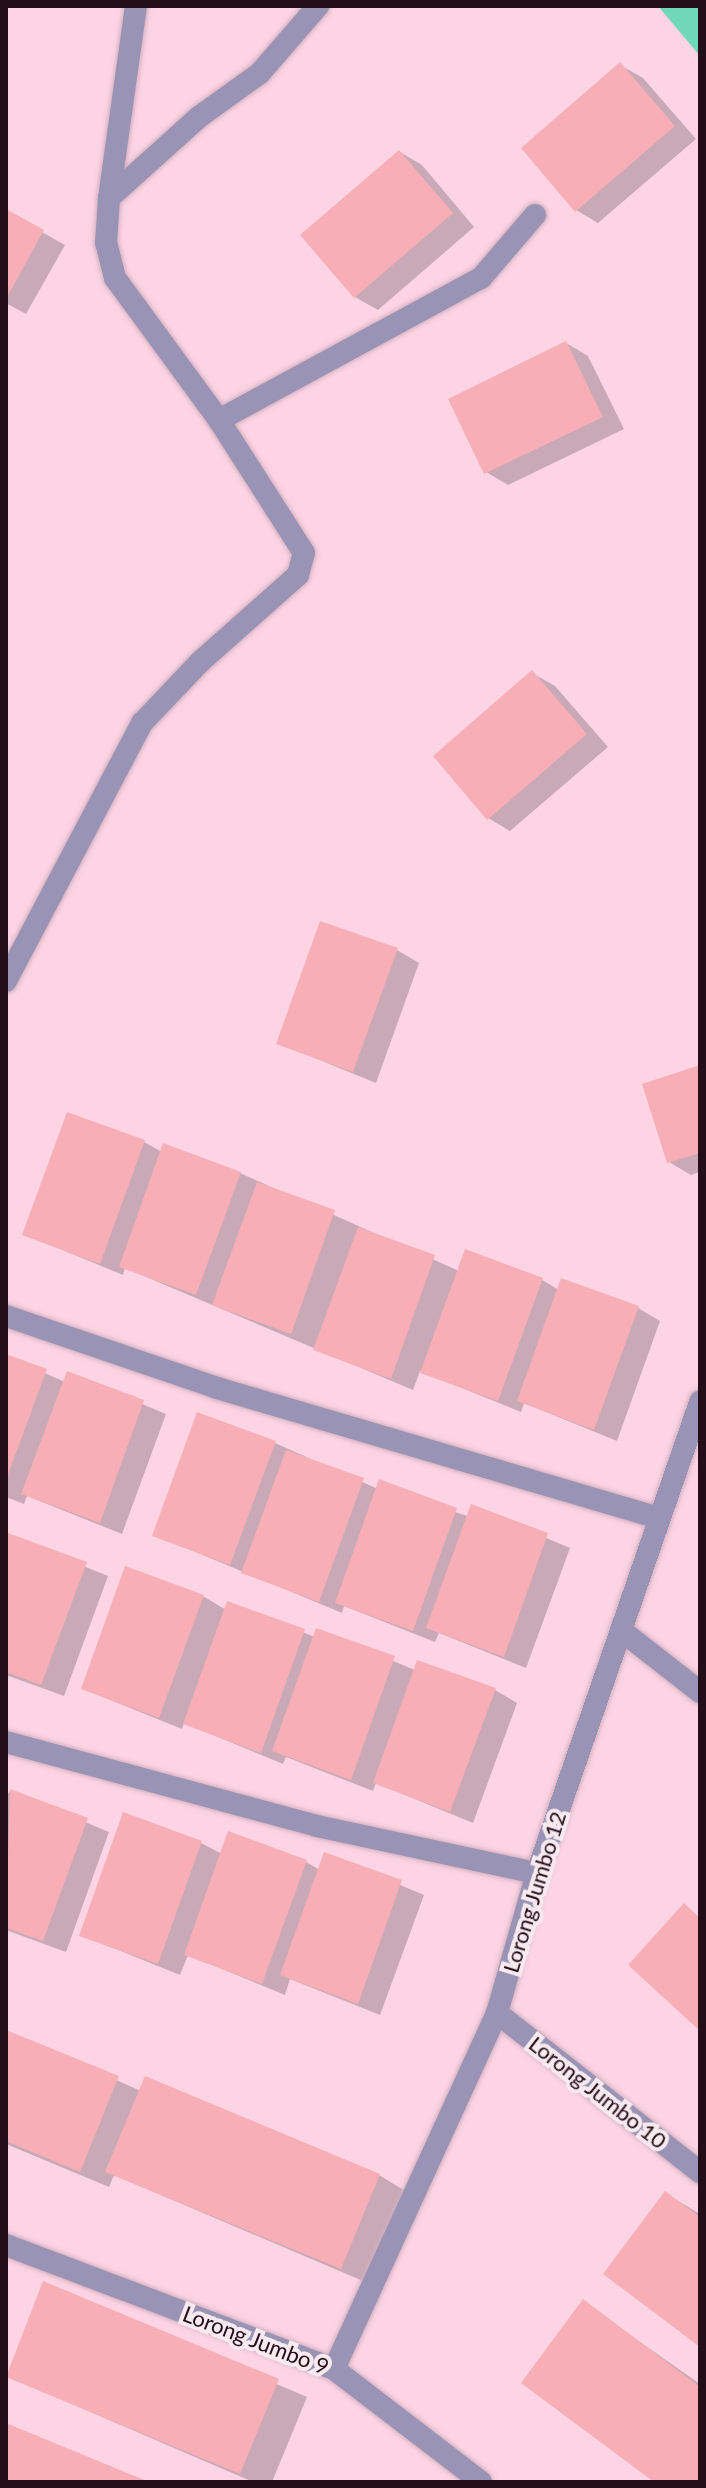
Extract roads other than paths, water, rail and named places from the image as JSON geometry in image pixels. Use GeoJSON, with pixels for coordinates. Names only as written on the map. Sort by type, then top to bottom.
{"type":"FeatureCollection","features":[{"type":"Feature","properties":{"kind":"street"},"geometry":{"type":"LineString","coordinates":[[6,981],[142,723],[200,662],[298,575],[304,553],[293,531],[219,420],[115,278],[106,243],[109,198],[136,6]]}},
{"type":"Feature","properties":{"kind":"street"},"geometry":{"type":"LineString","coordinates":[[109,198],[199,117],[260,73],[318,6]]}},
{"type":"Feature","properties":{"kind":"street"},"geometry":{"type":"LineString","coordinates":[[219,420],[481,278],[535,215]]}},
{"type":"Feature","properties":{"kind":"street"},"geometry":{"type":"LineString","coordinates":[[6,1316],[217,1388],[656,1517]]}},
{"type":"Feature","properties":{"kind":"street","name":"Lorong Jumbo 12"},"geometry":{"type":"LineString","coordinates":[[334,2369],[497,2013],[537,1873],[622,1631],[656,1517],[700,1401]]}},
{"type":"Feature","properties":{"kind":"street"},"geometry":{"type":"LineString","coordinates":[[622,1631],[700,1692]]}},
{"type":"Feature","properties":{"kind":"street"},"geometry":{"type":"LineString","coordinates":[[6,1742],[317,1826],[537,1873]]}},
{"type":"Feature","properties":{"kind":"street","name":"Lorong Jumbo 10"},"geometry":{"type":"LineString","coordinates":[[497,2013],[700,2172]]}},
{"type":"Feature","properties":{"kind":"street","name":"Lorong Jumbo 9"},"geometry":{"type":"LineString","coordinates":[[6,2245],[334,2369],[481,2482]]}}]}
